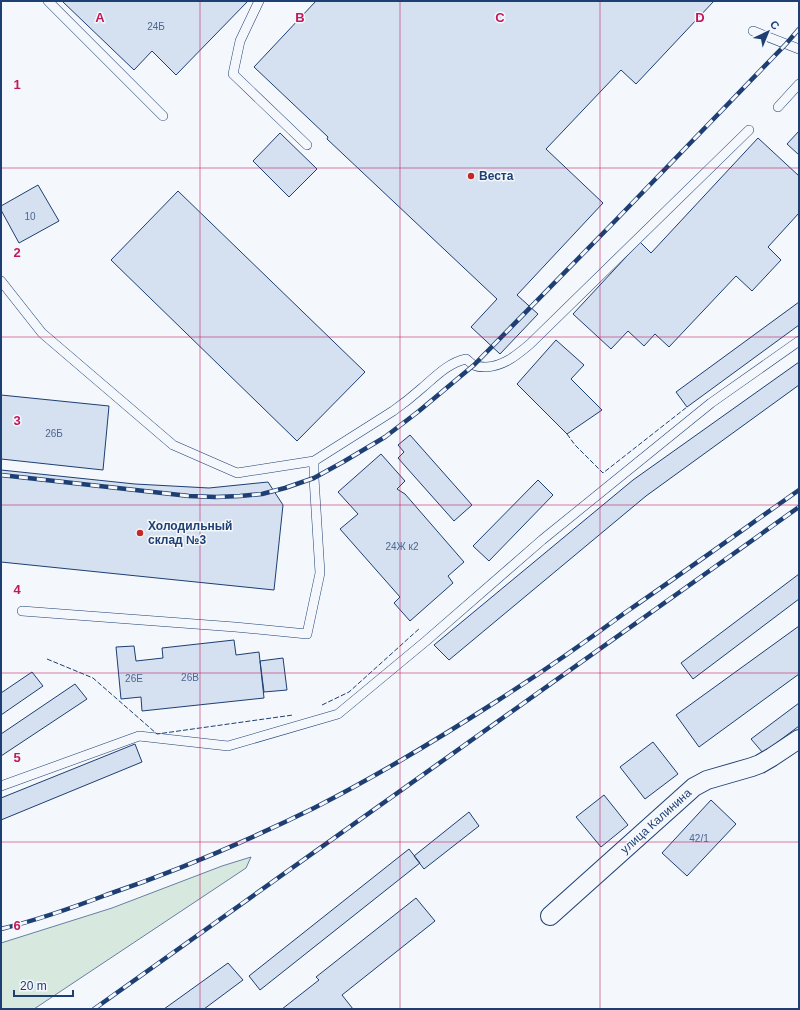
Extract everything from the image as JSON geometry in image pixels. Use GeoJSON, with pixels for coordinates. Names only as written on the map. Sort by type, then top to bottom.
{"type":"FeatureCollection","features":[{"type":"Feature","properties":{"kind":"street","name":"улица Калинина"},"geometry":{"type":"LineString","coordinates":[[550,916],[694,787],[707,780],[760,764],[799,739]]}},
{"type":"Feature","properties":{"kind":"lane"},"geometry":{"type":"LineString","coordinates":[[48,1],[163,116]]}},
{"type":"Feature","properties":{"kind":"lane"},"geometry":{"type":"LineString","coordinates":[[259,1],[240,41],[233,74],[307,145]]}},
{"type":"Feature","properties":{"kind":"lane"},"geometry":{"type":"LineString","coordinates":[[753,31],[799,49]]}},
{"type":"Feature","properties":{"kind":"lane"},"geometry":{"type":"LineString","coordinates":[[778,107],[799,84]]}},
{"type":"Feature","properties":{"kind":"lane"},"geometry":{"type":"LineString","coordinates":[[1,281],[42,333],[173,445],[237,473],[314,461],[393,411],[442,370],[454,363],[466,359],[474,365],[480,367],[490,367],[507,362],[517,356],[750,130]]}},
{"type":"Feature","properties":{"kind":"lane"},"geometry":{"type":"LineString","coordinates":[[1,786],[139,736],[228,746],[338,714],[426,642],[548,535],[711,403],[799,341]]}},
{"type":"Feature","properties":{"kind":"lane"},"geometry":{"type":"LineString","coordinates":[[22,612],[235,627],[307,634],[320,573],[314,461]]}},
{"type":"Feature","properties":{"kind":"shaded area"},"geometry":{"type":"Polygon","coordinates":[[[251,857],[246,868],[34,1009],[1,1009],[1,943],[112,908],[222,866],[251,857]]]}},
{"type":"Feature","properties":{"kind":"building"},"geometry":{"type":"Polygon","coordinates":[[[62,1],[248,1],[176,75],[152,51],[134,70],[62,1]]]}},
{"type":"Feature","properties":{"kind":"building","name":"Веста"},"geometry":{"type":"Polygon","coordinates":[[[316,1],[714,1],[636,84],[621,70],[546,149],[603,203],[517,295],[538,314],[500,354],[471,327],[497,299],[327,139],[328,137],[254,67],[316,1]]]}},
{"type":"Feature","properties":{"kind":"building"},"geometry":{"type":"Polygon","coordinates":[[[799,131],[799,155],[787,144],[799,131]]]}},
{"type":"Feature","properties":{"kind":"building"},"geometry":{"type":"Polygon","coordinates":[[[280,133],[317,169],[289,197],[253,161],[280,133]]]}},
{"type":"Feature","properties":{"kind":"building"},"geometry":{"type":"Polygon","coordinates":[[[758,138],[799,176],[799,213],[768,247],[781,260],[752,291],[736,276],[669,347],[655,334],[644,346],[628,331],[611,349],[573,314],[640,242],[651,253],[758,138]]]}},
{"type":"Feature","properties":{"kind":"building"},"geometry":{"type":"Polygon","coordinates":[[[38,185],[59,221],[19,243],[1,210],[1,206],[38,185]]]}},
{"type":"Feature","properties":{"kind":"building"},"geometry":{"type":"Polygon","coordinates":[[[178,191],[365,372],[297,441],[111,260],[178,191]]]}},
{"type":"Feature","properties":{"kind":"building"},"geometry":{"type":"Polygon","coordinates":[[[799,302],[799,325],[687,407],[676,392],[799,302]]]}},
{"type":"Feature","properties":{"kind":"building"},"geometry":{"type":"Polygon","coordinates":[[[556,340],[584,365],[571,379],[602,410],[567,434],[517,384],[556,340]]]}},
{"type":"Feature","properties":{"kind":"building"},"geometry":{"type":"Polygon","coordinates":[[[799,362],[799,385],[646,496],[449,660],[434,645],[633,480],[799,362]]]}},
{"type":"Feature","properties":{"kind":"building"},"geometry":{"type":"Polygon","coordinates":[[[1,395],[109,406],[103,470],[1,459],[1,395]]]}},
{"type":"Feature","properties":{"kind":"building"},"geometry":{"type":"Polygon","coordinates":[[[410,435],[472,505],[454,521],[398,458],[404,452],[398,445],[410,435]]]}},
{"type":"Feature","properties":{"kind":"building"},"geometry":{"type":"Polygon","coordinates":[[[381,454],[405,481],[397,489],[405,494],[464,562],[448,576],[453,583],[410,621],[394,603],[400,597],[340,529],[358,514],[338,492],[381,454]]]}},
{"type":"Feature","properties":{"kind":"building","name":"Холодильный склад №3"},"geometry":{"type":"Polygon","coordinates":[[[1,470],[135,484],[209,488],[268,482],[283,505],[274,590],[1,562],[1,470]]]}},
{"type":"Feature","properties":{"kind":"building"},"geometry":{"type":"Polygon","coordinates":[[[538,480],[553,495],[489,561],[473,546],[538,480]]]}},
{"type":"Feature","properties":{"kind":"building"},"geometry":{"type":"Polygon","coordinates":[[[799,574],[799,599],[693,679],[681,663],[799,574]]]}},
{"type":"Feature","properties":{"kind":"building"},"geometry":{"type":"Polygon","coordinates":[[[799,626],[799,674],[699,747],[676,715],[799,626]]]}},
{"type":"Feature","properties":{"kind":"building"},"geometry":{"type":"Polygon","coordinates":[[[234,640],[236,655],[259,652],[264,698],[142,711],[141,697],[121,699],[116,647],[134,646],[136,661],[163,658],[162,648],[234,640]]]}},
{"type":"Feature","properties":{"kind":"building"},"geometry":{"type":"Polygon","coordinates":[[[283,658],[287,690],[264,692],[260,661],[283,658]]]}},
{"type":"Feature","properties":{"kind":"building"},"geometry":{"type":"Polygon","coordinates":[[[32,672],[43,686],[1,715],[1,693],[32,672]]]}},
{"type":"Feature","properties":{"kind":"building"},"geometry":{"type":"Polygon","coordinates":[[[75,684],[87,699],[1,756],[1,734],[75,684]]]}},
{"type":"Feature","properties":{"kind":"building"},"geometry":{"type":"Polygon","coordinates":[[[799,703],[799,726],[763,753],[751,739],[799,703]]]}},
{"type":"Feature","properties":{"kind":"building"},"geometry":{"type":"Polygon","coordinates":[[[653,742],[678,774],[645,799],[620,767],[653,742]]]}},
{"type":"Feature","properties":{"kind":"building"},"geometry":{"type":"Polygon","coordinates":[[[135,744],[142,762],[1,820],[1,798],[135,744]]]}},
{"type":"Feature","properties":{"kind":"building"},"geometry":{"type":"Polygon","coordinates":[[[604,795],[628,825],[601,847],[576,817],[604,795]]]}},
{"type":"Feature","properties":{"kind":"building"},"geometry":{"type":"Polygon","coordinates":[[[711,800],[736,824],[687,876],[662,853],[711,800]]]}},
{"type":"Feature","properties":{"kind":"building"},"geometry":{"type":"Polygon","coordinates":[[[469,812],[479,826],[424,869],[414,856],[469,812]]]}},
{"type":"Feature","properties":{"kind":"building"},"geometry":{"type":"Polygon","coordinates":[[[409,849],[420,863],[260,990],[249,976],[409,849]]]}},
{"type":"Feature","properties":{"kind":"building"},"geometry":{"type":"Polygon","coordinates":[[[416,898],[435,921],[342,995],[353,1009],[282,1009],[319,980],[316,977],[416,898]]]}},
{"type":"Feature","properties":{"kind":"building"},"geometry":{"type":"Polygon","coordinates":[[[228,963],[243,980],[204,1009],[164,1009],[228,963]]]}},
{"type":"Feature","properties":{"kind":"railway"},"geometry":{"type":"LineString","coordinates":[[1,475],[189,496],[216,497],[262,494],[285,488],[314,478],[343,462],[385,437],[474,365],[614,222],[799,29]]}},
{"type":"Feature","properties":{"kind":"railway"},"geometry":{"type":"LineString","coordinates":[[1,929],[67,909],[185,866],[289,820],[361,783],[430,743],[530,680],[799,490]]}},
{"type":"Feature","properties":{"kind":"railway"},"geometry":{"type":"LineString","coordinates":[[94,1009],[799,507]]}},
{"type":"Feature","properties":{"kind":"fence"},"geometry":{"type":"LineString","coordinates":[[567,434],[575,445],[603,473],[687,407]]}},
{"type":"Feature","properties":{"kind":"fence"},"geometry":{"type":"LineString","coordinates":[[322,705],[349,692],[420,628]]}},
{"type":"Feature","properties":{"kind":"fence"},"geometry":{"type":"LineString","coordinates":[[47,659],[93,678],[157,734],[293,715]]}},
{"type":"Feature","properties":{"kind":"place","name":"Веста"},"geometry":{"type":"Point","coordinates":[471,176]}},
{"type":"Feature","properties":{"kind":"place","name":"Холодильный склад №3"},"geometry":{"type":"Point","coordinates":[140,533]}}]}
